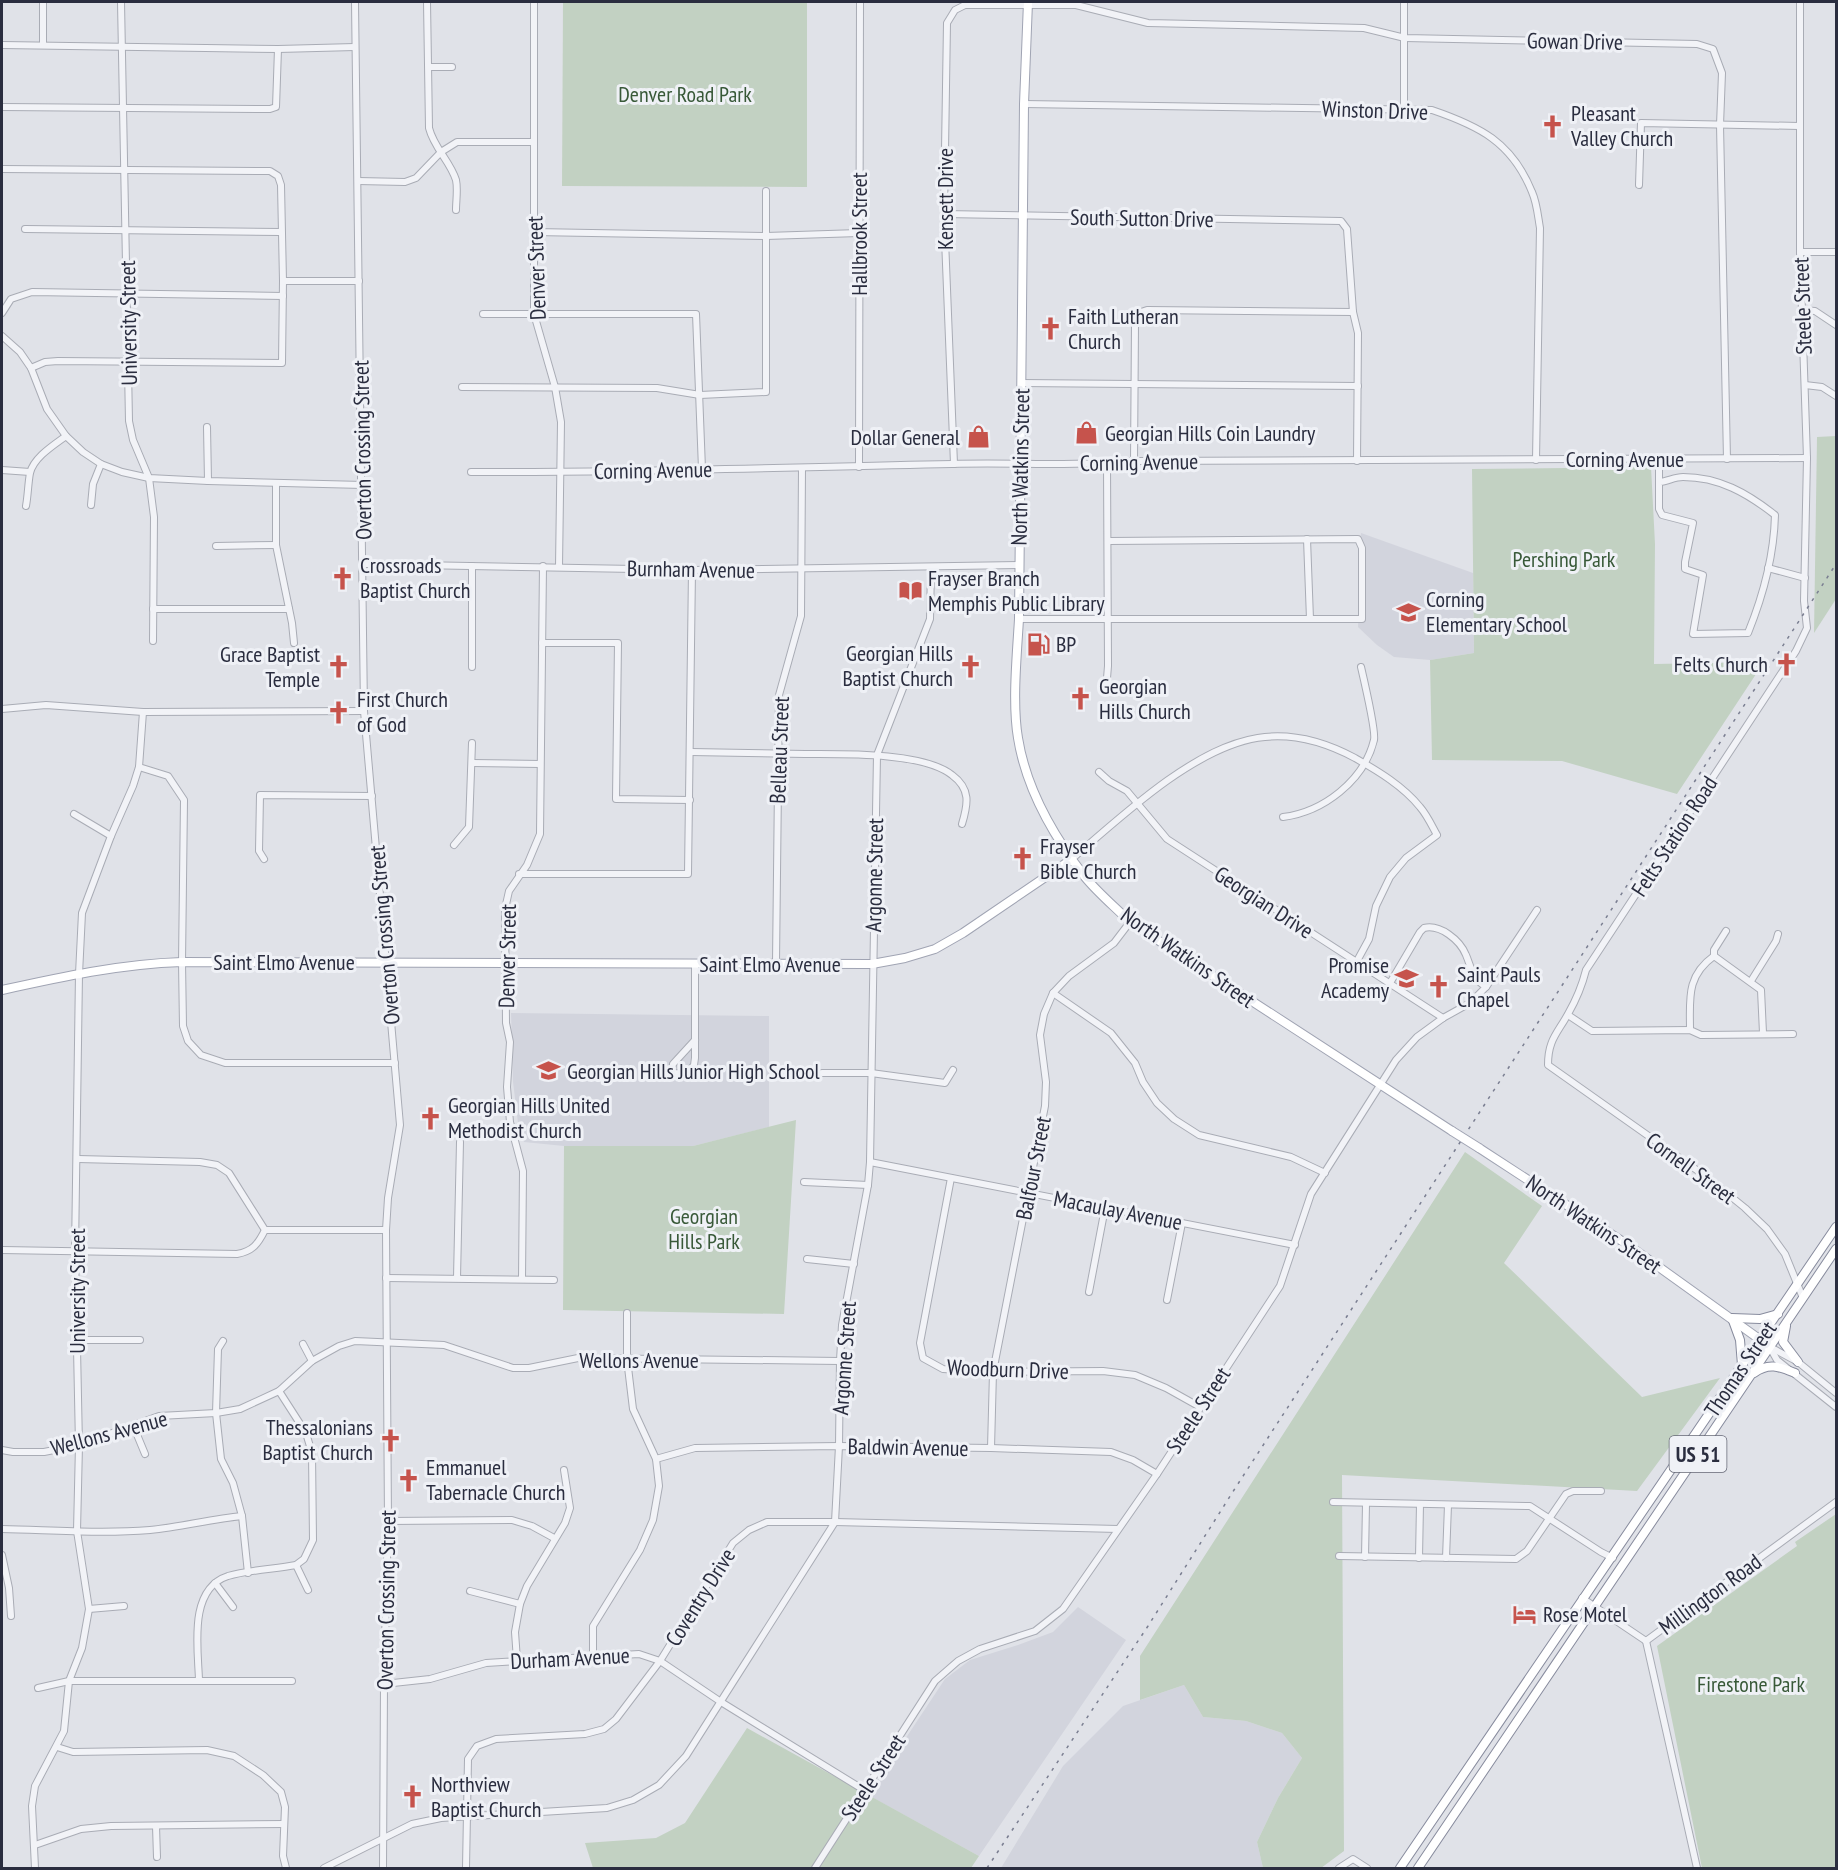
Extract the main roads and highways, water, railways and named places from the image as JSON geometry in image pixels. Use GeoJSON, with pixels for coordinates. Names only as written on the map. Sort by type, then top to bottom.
{"type":"FeatureCollection","features":[{"type":"Feature","properties":{"kind":"highway","name":"Thomas Street"},"geometry":{"type":"LineString","coordinates":[[1400,1869],[1836,1227]]}},
{"type":"Feature","properties":{"kind":"highway","name":"Thomas Street"},"geometry":{"type":"LineString","coordinates":[[1418,1869],[1836,1249]]}},
{"type":"Feature","properties":{"kind":"highway"},"geometry":{"type":"LineString","coordinates":[[1742,1366],[1740,1340],[1732,1318],[1760,1319],[1778,1313]]}},
{"type":"Feature","properties":{"kind":"highway"},"geometry":{"type":"LineString","coordinates":[[1788,1320],[1783,1342],[1798,1362]]}},
{"type":"Feature","properties":{"kind":"highway"},"geometry":{"type":"LineString","coordinates":[[1749,1377],[1762,1367],[1770,1366],[1795,1373]]}},
{"type":"Feature","properties":{"kind":"highway"},"geometry":{"type":"LineString","coordinates":[[1649,1504],[1660,1511]]}},
{"type":"Feature","properties":{"kind":"highway"},"geometry":{"type":"LineString","coordinates":[[1622,1545],[1633,1552]]}},
{"type":"Feature","properties":{"kind":"main road","name":"North Watkins Street"},"geometry":{"type":"LineString","coordinates":[[1028,3],[1024,104],[1017,737],[1030,783],[1046,817],[1086,878],[1130,922],[1625,1243],[1769,1346]]}},
{"type":"Feature","properties":{"kind":"main road","name":"Saint Elmo Avenue"},"geometry":{"type":"LineString","coordinates":[[2,990],[146,963],[872,964],[905,958],[935,949],[963,933],[1072,859]]}},
{"type":"Feature","properties":{"kind":"railway"},"geometry":{"type":"LineString","coordinates":[[987,1868],[1148,1626],[1836,564]]}},
{"type":"Feature","properties":{"kind":"place","name":"Pleasant Valley Church"},"geometry":{"type":"Point","coordinates":[1553,126]}},
{"type":"Feature","properties":{"kind":"place","name":"Faith Lutheran Church"},"geometry":{"type":"Point","coordinates":[1050,329]}},
{"type":"Feature","properties":{"kind":"place","name":"Georgian Hills Coin Laundry"},"geometry":{"type":"Point","coordinates":[1087,433]}},
{"type":"Feature","properties":{"kind":"place","name":"Dollar General"},"geometry":{"type":"Point","coordinates":[978,437]}},
{"type":"Feature","properties":{"kind":"place","name":"Crossroads Baptist Church"},"geometry":{"type":"Point","coordinates":[342,578]}},
{"type":"Feature","properties":{"kind":"place","name":"Frayser Branch Memphis Public Library"},"geometry":{"type":"Point","coordinates":[910,591]}},
{"type":"Feature","properties":{"kind":"place","name":"Corning Elementary School"},"geometry":{"type":"Point","coordinates":[1408,612]}},
{"type":"Feature","properties":{"kind":"place","name":"BP"},"geometry":{"type":"Point","coordinates":[1038,644]}},
{"type":"Feature","properties":{"kind":"place","name":"Felts Church"},"geometry":{"type":"Point","coordinates":[1786,664]}},
{"type":"Feature","properties":{"kind":"place","name":"Georgian Hills Baptist Church"},"geometry":{"type":"Point","coordinates":[971,666]}},
{"type":"Feature","properties":{"kind":"place","name":"Grace Baptist Temple"},"geometry":{"type":"Point","coordinates":[338,667]}},
{"type":"Feature","properties":{"kind":"place","name":"Georgian Hills Church"},"geometry":{"type":"Point","coordinates":[1081,699]}},
{"type":"Feature","properties":{"kind":"place","name":"First Church of God"},"geometry":{"type":"Point","coordinates":[339,712]}},
{"type":"Feature","properties":{"kind":"place","name":"Frayser Bible Church"},"geometry":{"type":"Point","coordinates":[1022,859]}},
{"type":"Feature","properties":{"kind":"place","name":"Promise Academy"},"geometry":{"type":"Point","coordinates":[1407,978]}},
{"type":"Feature","properties":{"kind":"place","name":"Saint Pauls Chapel"},"geometry":{"type":"Point","coordinates":[1439,987]}},
{"type":"Feature","properties":{"kind":"place","name":"Georgian Hills Junior High School"},"geometry":{"type":"Point","coordinates":[549,1071]}},
{"type":"Feature","properties":{"kind":"place","name":"Georgian Hills United Methodist Church"},"geometry":{"type":"Point","coordinates":[430,1118]}},
{"type":"Feature","properties":{"kind":"place","name":"Thessalonians Baptist Church"},"geometry":{"type":"Point","coordinates":[391,1440]}},
{"type":"Feature","properties":{"kind":"place","name":"Emmanuel Tabernacle Church"},"geometry":{"type":"Point","coordinates":[408,1480]}},
{"type":"Feature","properties":{"kind":"place","name":"Rose Motel"},"geometry":{"type":"Point","coordinates":[1525,1614]}},
{"type":"Feature","properties":{"kind":"place","name":"Northview Baptist Church"},"geometry":{"type":"Point","coordinates":[413,1797]}},
{"type":"Feature","properties":{"kind":"park label","name":"Denver Road Park"},"geometry":{"type":"Point","coordinates":[685,94]}},
{"type":"Feature","properties":{"kind":"park label","name":"Pershing Park"},"geometry":{"type":"Point","coordinates":[1564,559]}},
{"type":"Feature","properties":{"kind":"park label","name":"Georgian Hills Park"},"geometry":{"type":"Point","coordinates":[704,1228]}},
{"type":"Feature","properties":{"kind":"park label","name":"Firestone Park"},"geometry":{"type":"Point","coordinates":[1751,1684]}}]}
